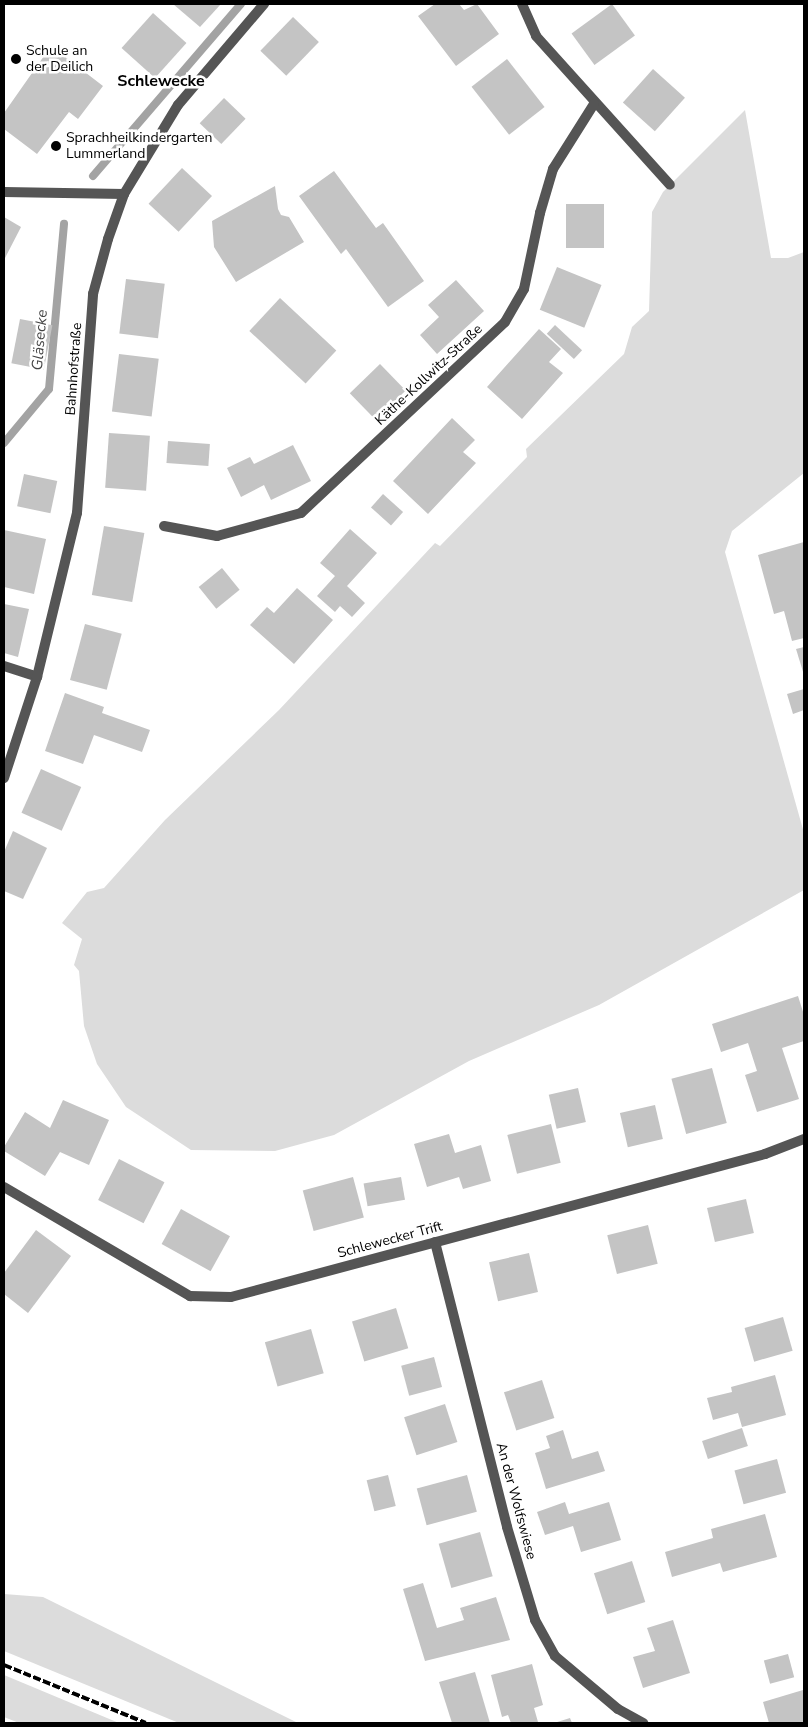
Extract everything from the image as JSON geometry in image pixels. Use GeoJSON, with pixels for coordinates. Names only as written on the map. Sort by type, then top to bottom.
{"type":"FeatureCollection","features":[{"type":"Feature","properties":{"kind":"street","name":"Bahnhofstraße"},"geometry":{"type":"LineString","coordinates":[[4,778],[37,677],[77,513],[94,294],[124,194],[178,105],[264,4]]}},
{"type":"Feature","properties":{"kind":"street"},"geometry":{"type":"LineString","coordinates":[[522,4],[536,36],[594,104],[670,185]]}},
{"type":"Feature","properties":{"kind":"street","name":"Käthe-Kollwitz-Straße"},"geometry":{"type":"LineString","coordinates":[[164,526],[217,536],[301,513],[505,322],[524,289],[540,213],[553,170],[594,104]]}},
{"type":"Feature","properties":{"kind":"street"},"geometry":{"type":"LineString","coordinates":[[4,192],[124,194]]}},
{"type":"Feature","properties":{"kind":"street"},"geometry":{"type":"LineString","coordinates":[[4,666],[37,677]]}},
{"type":"Feature","properties":{"kind":"street","name":"Schlewecker Trift"},"geometry":{"type":"LineString","coordinates":[[4,1186],[190,1296],[231,1297],[765,1154],[804,1139]]}},
{"type":"Feature","properties":{"kind":"street","name":"An der Wolfswiese"},"geometry":{"type":"LineString","coordinates":[[435,1242],[507,1527],[535,1620],[555,1656],[618,1708],[643,1723]]}},
{"type":"Feature","properties":{"kind":"shaded area"},"geometry":{"type":"Polygon","coordinates":[[[745,110],[771,258],[788,258],[804,252],[804,473],[732,531],[725,552],[804,833],[804,890],[599,1005],[469,1061],[334,1135],[275,1151],[191,1150],[126,1107],[97,1064],[84,1026],[79,971],[74,965],[82,939],[62,923],[87,892],[104,888],[165,820],[279,710],[435,543],[440,546],[527,457],[526,449],[624,354],[632,327],[649,311],[652,212],[663,192],[745,110]]]}},
{"type":"Feature","properties":{"kind":"shaded area"},"geometry":{"type":"Polygon","coordinates":[[[4,1594],[43,1597],[298,1723],[179,1723],[4,1651],[4,1594]]]}},
{"type":"Feature","properties":{"kind":"shaded area"},"geometry":{"type":"Polygon","coordinates":[[[4,1675],[119,1723],[19,1723],[4,1717],[4,1675]]]}},
{"type":"Feature","properties":{"kind":"building"},"geometry":{"type":"Polygon","coordinates":[[[173,4],[221,4],[200,27],[173,4]]]}},
{"type":"Feature","properties":{"kind":"building"},"geometry":{"type":"Polygon","coordinates":[[[435,4],[459,4],[464,10],[477,4],[499,34],[456,66],[418,16],[435,4]]]}},
{"type":"Feature","properties":{"kind":"building"},"geometry":{"type":"Polygon","coordinates":[[[612,4],[635,36],[594,65],[572,33],[612,4]]]}},
{"type":"Feature","properties":{"kind":"building"},"geometry":{"type":"Polygon","coordinates":[[[153,13],[186,43],[155,78],[122,48],[153,13]]]}},
{"type":"Feature","properties":{"kind":"building"},"geometry":{"type":"Polygon","coordinates":[[[293,17],[319,42],[286,76],[260,51],[293,17]]]}},
{"type":"Feature","properties":{"kind":"building"},"geometry":{"type":"Polygon","coordinates":[[[51,46],[103,86],[78,119],[69,112],[37,154],[4,129],[4,113],[51,46]]]}},
{"type":"Feature","properties":{"kind":"building"},"geometry":{"type":"Polygon","coordinates":[[[507,59],[545,107],[509,135],[472,87],[507,59]]]}},
{"type":"Feature","properties":{"kind":"building"},"geometry":{"type":"Polygon","coordinates":[[[653,69],[685,98],[655,131],[623,102],[653,69]]]}},
{"type":"Feature","properties":{"kind":"building"},"geometry":{"type":"Polygon","coordinates":[[[224,98],[246,119],[221,144],[200,123],[224,98]]]}},
{"type":"Feature","properties":{"kind":"building"},"geometry":{"type":"Polygon","coordinates":[[[182,168],[212,196],[179,232],[149,204],[182,168]]]}},
{"type":"Feature","properties":{"kind":"building"},"geometry":{"type":"Polygon","coordinates":[[[334,171],[376,228],[383,223],[424,281],[388,307],[346,249],[341,254],[299,196],[334,171]]]}},
{"type":"Feature","properties":{"kind":"building"},"geometry":{"type":"Polygon","coordinates":[[[275,186],[278,209],[281,215],[289,217],[304,242],[236,282],[214,247],[212,221],[275,186]]]}},
{"type":"Feature","properties":{"kind":"building"},"geometry":{"type":"Polygon","coordinates":[[[566,204],[604,204],[604,248],[566,248],[566,204]]]}},
{"type":"Feature","properties":{"kind":"building"},"geometry":{"type":"Polygon","coordinates":[[[4,217],[21,227],[4,260],[4,217]]]}},
{"type":"Feature","properties":{"kind":"building"},"geometry":{"type":"Polygon","coordinates":[[[557,267],[602,285],[584,328],[540,310],[557,267]]]}},
{"type":"Feature","properties":{"kind":"building"},"geometry":{"type":"Polygon","coordinates":[[[126,279],[165,284],[158,338],[119,334],[126,279]]]}},
{"type":"Feature","properties":{"kind":"building"},"geometry":{"type":"Polygon","coordinates":[[[456,280],[484,311],[437,354],[420,335],[439,317],[428,305],[456,280]]]}},
{"type":"Feature","properties":{"kind":"building"},"geometry":{"type":"Polygon","coordinates":[[[280,298],[336,351],[306,383],[249,331],[280,298]]]}},
{"type":"Feature","properties":{"kind":"building"},"geometry":{"type":"Polygon","coordinates":[[[20,319],[52,325],[44,369],[11,363],[20,319]]]}},
{"type":"Feature","properties":{"kind":"building"},"geometry":{"type":"Polygon","coordinates":[[[555,325],[582,350],[574,359],[547,334],[555,325]]]}},
{"type":"Feature","properties":{"kind":"building"},"geometry":{"type":"Polygon","coordinates":[[[539,329],[561,349],[549,362],[563,373],[522,419],[487,387],[539,329]]]}},
{"type":"Feature","properties":{"kind":"building"},"geometry":{"type":"Polygon","coordinates":[[[119,354],[159,359],[152,416],[112,412],[119,354]]]}},
{"type":"Feature","properties":{"kind":"building"},"geometry":{"type":"Polygon","coordinates":[[[380,364],[406,391],[375,420],[350,393],[380,364]]]}},
{"type":"Feature","properties":{"kind":"building"},"geometry":{"type":"Polygon","coordinates":[[[452,418],[475,440],[463,452],[476,463],[428,514],[393,481],[452,418]]]}},
{"type":"Feature","properties":{"kind":"building"},"geometry":{"type":"Polygon","coordinates":[[[109,433],[150,436],[146,491],[105,488],[109,433]]]}},
{"type":"Feature","properties":{"kind":"building"},"geometry":{"type":"Polygon","coordinates":[[[168,441],[210,444],[208,466],[166,463],[168,441]]]}},
{"type":"Feature","properties":{"kind":"building"},"geometry":{"type":"Polygon","coordinates":[[[293,445],[311,481],[271,500],[264,485],[241,497],[227,468],[250,457],[254,464],[293,445]]]}},
{"type":"Feature","properties":{"kind":"building"},"geometry":{"type":"Polygon","coordinates":[[[24,474],[57,481],[50,513],[17,506],[24,474]]]}},
{"type":"Feature","properties":{"kind":"building"},"geometry":{"type":"Polygon","coordinates":[[[383,494],[403,512],[391,525],[371,507],[383,494]]]}},
{"type":"Feature","properties":{"kind":"building"},"geometry":{"type":"Polygon","coordinates":[[[104,526],[144,533],[132,602],[92,595],[104,526]]]}},
{"type":"Feature","properties":{"kind":"building"},"geometry":{"type":"Polygon","coordinates":[[[350,529],[377,553],[347,586],[365,603],[352,617],[340,606],[335,612],[317,596],[335,576],[320,563],[350,529]]]}},
{"type":"Feature","properties":{"kind":"building"},"geometry":{"type":"Polygon","coordinates":[[[4,530],[46,539],[34,594],[4,587],[4,530]]]}},
{"type":"Feature","properties":{"kind":"building"},"geometry":{"type":"Polygon","coordinates":[[[804,542],[804,638],[792,641],[784,611],[774,614],[758,555],[804,542]]]}},
{"type":"Feature","properties":{"kind":"building"},"geometry":{"type":"Polygon","coordinates":[[[222,568],[240,590],[216,609],[199,587],[222,568]]]}},
{"type":"Feature","properties":{"kind":"building"},"geometry":{"type":"Polygon","coordinates":[[[297,588],[333,620],[294,664],[250,625],[267,607],[274,613],[297,588]]]}},
{"type":"Feature","properties":{"kind":"building"},"geometry":{"type":"Polygon","coordinates":[[[4,604],[29,609],[18,657],[4,653],[4,604]]]}},
{"type":"Feature","properties":{"kind":"building"},"geometry":{"type":"Polygon","coordinates":[[[85,624],[122,634],[107,690],[70,680],[85,624]]]}},
{"type":"Feature","properties":{"kind":"building"},"geometry":{"type":"Polygon","coordinates":[[[804,647],[804,675],[796,649],[804,647]]]}},
{"type":"Feature","properties":{"kind":"building"},"geometry":{"type":"Polygon","coordinates":[[[804,689],[804,710],[793,714],[787,694],[804,689]]]}},
{"type":"Feature","properties":{"kind":"building"},"geometry":{"type":"Polygon","coordinates":[[[65,693],[104,707],[102,713],[150,730],[142,752],[94,735],[83,764],[45,751],[65,693]]]}},
{"type":"Feature","properties":{"kind":"building"},"geometry":{"type":"Polygon","coordinates":[[[41,769],[81,787],[62,831],[21,813],[41,769]]]}},
{"type":"Feature","properties":{"kind":"building"},"geometry":{"type":"Polygon","coordinates":[[[13,831],[47,848],[23,899],[4,891],[4,852],[13,831]]]}},
{"type":"Feature","properties":{"kind":"building"},"geometry":{"type":"Polygon","coordinates":[[[798,996],[804,1015],[804,1041],[782,1048],[799,1099],[757,1112],[745,1075],[757,1071],[748,1043],[721,1052],[712,1024],[798,996]]]}},
{"type":"Feature","properties":{"kind":"building"},"geometry":{"type":"Polygon","coordinates":[[[712,1068],[727,1123],[686,1134],[671,1079],[712,1068]]]}},
{"type":"Feature","properties":{"kind":"building"},"geometry":{"type":"Polygon","coordinates":[[[578,1088],[586,1122],[557,1129],[549,1095],[578,1088]]]}},
{"type":"Feature","properties":{"kind":"building"},"geometry":{"type":"Polygon","coordinates":[[[63,1100],[109,1120],[89,1165],[60,1152],[45,1176],[4,1151],[4,1147],[25,1112],[50,1128],[63,1100]]]}},
{"type":"Feature","properties":{"kind":"building"},"geometry":{"type":"Polygon","coordinates":[[[655,1105],[663,1139],[628,1147],[620,1113],[655,1105]]]}},
{"type":"Feature","properties":{"kind":"building"},"geometry":{"type":"Polygon","coordinates":[[[551,1124],[561,1163],[517,1174],[507,1135],[551,1124]]]}},
{"type":"Feature","properties":{"kind":"building"},"geometry":{"type":"Polygon","coordinates":[[[449,1134],[455,1153],[481,1145],[491,1181],[463,1189],[459,1177],[427,1187],[414,1144],[449,1134]]]}},
{"type":"Feature","properties":{"kind":"building"},"geometry":{"type":"Polygon","coordinates":[[[119,1159],[164,1182],[144,1223],[98,1200],[119,1159]]]}},
{"type":"Feature","properties":{"kind":"building"},"geometry":{"type":"Polygon","coordinates":[[[353,1177],[364,1218],[314,1231],[303,1190],[353,1177]]]}},
{"type":"Feature","properties":{"kind":"building"},"geometry":{"type":"Polygon","coordinates":[[[401,1177],[405,1200],[368,1206],[364,1184],[401,1177]]]}},
{"type":"Feature","properties":{"kind":"building"},"geometry":{"type":"Polygon","coordinates":[[[746,1199],[754,1233],[715,1242],[707,1208],[746,1199]]]}},
{"type":"Feature","properties":{"kind":"building"},"geometry":{"type":"Polygon","coordinates":[[[181,1209],[230,1236],[211,1271],[162,1244],[181,1209]]]}},
{"type":"Feature","properties":{"kind":"building"},"geometry":{"type":"Polygon","coordinates":[[[648,1225],[658,1264],[617,1274],[607,1235],[648,1225]]]}},
{"type":"Feature","properties":{"kind":"building"},"geometry":{"type":"Polygon","coordinates":[[[36,1230],[71,1256],[28,1313],[4,1294],[4,1273],[36,1230]]]}},
{"type":"Feature","properties":{"kind":"building"},"geometry":{"type":"Polygon","coordinates":[[[529,1253],[538,1292],[498,1301],[489,1262],[529,1253]]]}},
{"type":"Feature","properties":{"kind":"building"},"geometry":{"type":"Polygon","coordinates":[[[396,1308],[408,1348],[364,1362],[352,1321],[396,1308]]]}},
{"type":"Feature","properties":{"kind":"building"},"geometry":{"type":"Polygon","coordinates":[[[783,1317],[793,1351],[754,1362],[745,1328],[783,1317]]]}},
{"type":"Feature","properties":{"kind":"building"},"geometry":{"type":"Polygon","coordinates":[[[311,1329],[324,1373],[278,1386],[265,1342],[311,1329]]]}},
{"type":"Feature","properties":{"kind":"building"},"geometry":{"type":"Polygon","coordinates":[[[434,1357],[442,1387],[409,1396],[401,1366],[434,1357]]]}},
{"type":"Feature","properties":{"kind":"building"},"geometry":{"type":"Polygon","coordinates":[[[775,1375],[786,1415],[742,1427],[738,1413],[713,1420],[707,1398],[732,1392],[731,1387],[775,1375]]]}},
{"type":"Feature","properties":{"kind":"building"},"geometry":{"type":"Polygon","coordinates":[[[542,1380],[554,1418],[516,1430],[504,1392],[542,1380]]]}},
{"type":"Feature","properties":{"kind":"building"},"geometry":{"type":"Polygon","coordinates":[[[445,1404],[457,1442],[416,1455],[404,1417],[445,1404]]]}},
{"type":"Feature","properties":{"kind":"building"},"geometry":{"type":"Polygon","coordinates":[[[742,1428],[748,1446],[708,1459],[702,1441],[742,1428]]]}},
{"type":"Feature","properties":{"kind":"building"},"geometry":{"type":"Polygon","coordinates":[[[563,1430],[572,1459],[598,1451],[605,1471],[546,1489],[535,1453],[550,1448],[546,1436],[563,1430]]]}},
{"type":"Feature","properties":{"kind":"building"},"geometry":{"type":"Polygon","coordinates":[[[777,1459],[786,1493],[744,1504],[734,1470],[777,1459]]]}},
{"type":"Feature","properties":{"kind":"building"},"geometry":{"type":"Polygon","coordinates":[[[388,1475],[396,1506],[374,1511],[367,1480],[388,1475]]]}},
{"type":"Feature","properties":{"kind":"building"},"geometry":{"type":"Polygon","coordinates":[[[467,1475],[477,1512],[427,1525],[417,1488],[467,1475]]]}},
{"type":"Feature","properties":{"kind":"building"},"geometry":{"type":"Polygon","coordinates":[[[565,1502],[569,1514],[609,1502],[621,1540],[581,1552],[573,1526],[545,1535],[537,1512],[565,1502]]]}},
{"type":"Feature","properties":{"kind":"building"},"geometry":{"type":"Polygon","coordinates":[[[765,1514],[777,1557],[723,1572],[720,1563],[672,1577],[665,1552],[713,1538],[711,1529],[765,1514]]]}},
{"type":"Feature","properties":{"kind":"building"},"geometry":{"type":"Polygon","coordinates":[[[480,1532],[493,1576],[451,1588],[439,1544],[480,1532]]]}},
{"type":"Feature","properties":{"kind":"building"},"geometry":{"type":"Polygon","coordinates":[[[632,1561],[645,1602],[607,1614],[594,1573],[632,1561]]]}},
{"type":"Feature","properties":{"kind":"building"},"geometry":{"type":"Polygon","coordinates":[[[423,1583],[437,1628],[464,1620],[460,1608],[496,1597],[510,1640],[425,1661],[403,1589],[423,1583]]]}},
{"type":"Feature","properties":{"kind":"building"},"geometry":{"type":"Polygon","coordinates":[[[673,1620],[690,1673],[643,1688],[633,1657],[655,1651],[647,1628],[673,1620]]]}},
{"type":"Feature","properties":{"kind":"building"},"geometry":{"type":"Polygon","coordinates":[[[788,1654],[794,1677],[770,1684],[764,1660],[788,1654]]]}},
{"type":"Feature","properties":{"kind":"building"},"geometry":{"type":"Polygon","coordinates":[[[532,1664],[543,1705],[534,1708],[538,1722],[511,1723],[508,1715],[502,1717],[491,1675],[532,1664]]]}},
{"type":"Feature","properties":{"kind":"building"},"geometry":{"type":"Polygon","coordinates":[[[475,1672],[490,1723],[452,1723],[439,1682],[475,1672]]]}},
{"type":"Feature","properties":{"kind":"building"},"geometry":{"type":"Polygon","coordinates":[[[803,1690],[804,1723],[769,1723],[763,1702],[803,1690]]]}},
{"type":"Feature","properties":{"kind":"building"},"geometry":{"type":"Polygon","coordinates":[[[570,1718],[572,1723],[554,1723],[570,1718]]]}},
{"type":"Feature","properties":{"kind":"waterway","name":"Gläsecke"},"geometry":{"type":"LineString","coordinates":[[93,176],[241,4]]}},
{"type":"Feature","properties":{"kind":"waterway","name":"Gläsecke"},"geometry":{"type":"LineString","coordinates":[[4,443],[49,389],[64,224]]}},
{"type":"Feature","properties":{"kind":"railway"},"geometry":{"type":"LineString","coordinates":[[4,1665],[146,1723]]}},
{"type":"Feature","properties":{"kind":"place","name":"Schule an der Deilich"},"geometry":{"type":"Point","coordinates":[16,59]}},
{"type":"Feature","properties":{"kind":"place","name":"Sprachheilkindergarten Lummerland"},"geometry":{"type":"Point","coordinates":[56,146]}},
{"type":"Feature","properties":{"kind":"district","name":"Schlewecke"},"geometry":{"type":"Point","coordinates":[161,81]}}]}
